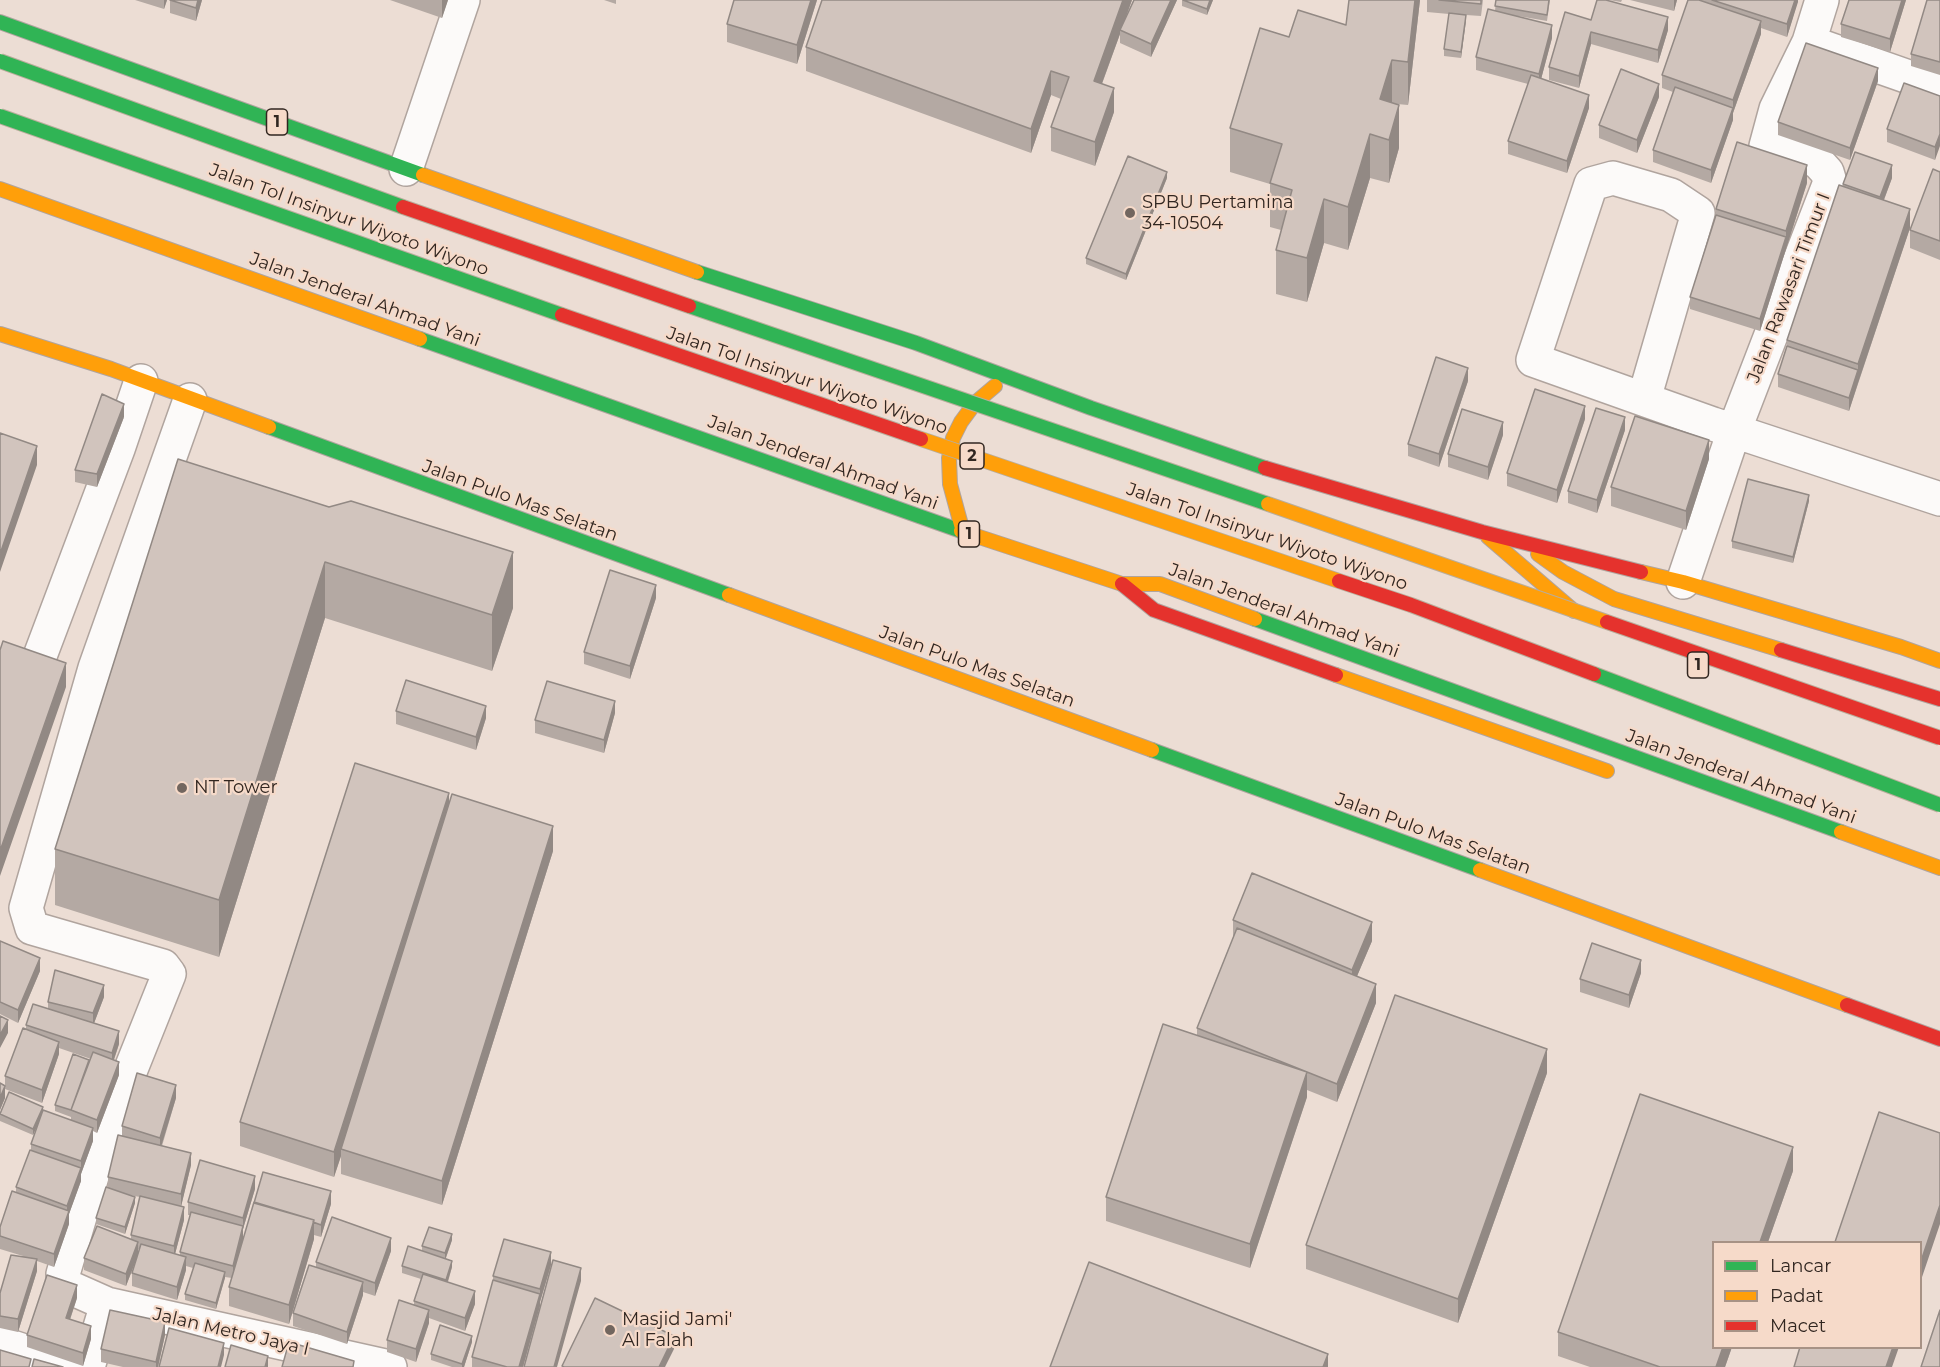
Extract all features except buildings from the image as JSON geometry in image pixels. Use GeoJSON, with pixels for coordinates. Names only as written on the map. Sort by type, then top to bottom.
{"type":"FeatureCollection","features":[{"type":"Feature","properties":{"kind":"main road","name":"1"},"geometry":{"type":"LineString","coordinates":[[0,22],[406,169],[704,274],[916,343],[1287,476],[1482,532],[1683,582],[1901,647],[1940,661]]}},
{"type":"Feature","properties":{"kind":"main road","name":"Jalan Tol Insinyur Wiyoto Wiyono"},"geometry":{"type":"LineString","coordinates":[[0,62],[458,227],[1207,483],[1940,738]]}},
{"type":"Feature","properties":{"kind":"main road","name":"Jalan Tol Insinyur Wiyoto Wiyono"},"geometry":{"type":"LineString","coordinates":[[0,116],[706,366],[1411,605],[1940,806]]}},
{"type":"Feature","properties":{"kind":"main road","name":"Jalan Jenderal Ahmad Yani"},"geometry":{"type":"LineString","coordinates":[[0,189],[1011,549],[1122,584],[1160,584],[1940,868]]}},
{"type":"Feature","properties":{"kind":"main road","name":"Jalan Pulo Mas Selatan"},"geometry":{"type":"LineString","coordinates":[[0,334],[111,369],[190,400],[1940,1039]]}},
{"type":"Feature","properties":{"kind":"main road"},"geometry":{"type":"LineString","coordinates":[[963,532],[950,484],[949,458],[953,438],[975,403],[1006,377]]}},
{"type":"Feature","properties":{"kind":"main road","name":"1"},"geometry":{"type":"LineString","coordinates":[[1482,532],[1590,624],[1940,750]]}},
{"type":"Feature","properties":{"kind":"main road"},"geometry":{"type":"LineString","coordinates":[[1520,541],[1563,573],[1614,600],[1940,699]]}},
{"type":"Feature","properties":{"kind":"main road"},"geometry":{"type":"LineString","coordinates":[[1122,584],[1154,610],[1624,777]]}},
{"type":"Feature","properties":{"kind":"street"},"geometry":{"type":"LineString","coordinates":[[406,169],[462,0]]}},
{"type":"Feature","properties":{"kind":"street","name":"Jalan Rawasari Timur I"},"geometry":{"type":"LineString","coordinates":[[1683,582],[1734,431],[1830,182],[1827,172],[1816,161],[1766,146],[1776,109],[1809,42],[1822,0]]}},
{"type":"Feature","properties":{"kind":"street"},"geometry":{"type":"LineString","coordinates":[[1809,42],[1940,88]]}},
{"type":"Feature","properties":{"kind":"street"},"geometry":{"type":"LineString","coordinates":[[1644,399],[1698,213],[1671,195],[1613,178],[1591,184],[1533,360],[1734,431],[1940,499]]}},
{"type":"Feature","properties":{"kind":"street"},"geometry":{"type":"LineString","coordinates":[[40,656],[118,449],[141,381]]}},
{"type":"Feature","properties":{"kind":"street","name":"Jalan Metro Jaya I"},"geometry":{"type":"LineString","coordinates":[[190,400],[95,668],[26,908],[33,928],[163,966],[169,974],[104,1139],[63,1274],[64,1282],[71,1288],[107,1304],[371,1365]]}},
{"type":"Feature","properties":{"kind":"street"},"geometry":{"type":"LineString","coordinates":[[72,1126],[104,1139]]}},
{"type":"Feature","properties":{"kind":"street"},"geometry":{"type":"LineString","coordinates":[[88,1367],[107,1304]]}},
{"type":"Feature","properties":{"kind":"street"},"geometry":{"type":"LineString","coordinates":[[0,1344],[75,1367]]}},
{"type":"Feature","properties":{"kind":"traffic: fast"},"geometry":{"type":"LineString","coordinates":[[0,22],[423,175]]}},
{"type":"Feature","properties":{"kind":"traffic: fast"},"geometry":{"type":"LineString","coordinates":[[0,61],[403,207]]}},
{"type":"Feature","properties":{"kind":"traffic: fast"},"geometry":{"type":"LineString","coordinates":[[0,116],[562,315]]}},
{"type":"Feature","properties":{"kind":"traffic: fast"},"geometry":{"type":"LineString","coordinates":[[697,272],[916,343],[1091,408],[1265,468]]}},
{"type":"Feature","properties":{"kind":"traffic: fast"},"geometry":{"type":"LineString","coordinates":[[689,306],[1268,504]]}},
{"type":"Feature","properties":{"kind":"traffic: fast"},"geometry":{"type":"LineString","coordinates":[[420,339],[961,531]]}},
{"type":"Feature","properties":{"kind":"traffic: fast"},"geometry":{"type":"LineString","coordinates":[[269,427],[729,595]]}},
{"type":"Feature","properties":{"kind":"traffic: fast"},"geometry":{"type":"LineString","coordinates":[[1255,619],[1841,832]]}},
{"type":"Feature","properties":{"kind":"traffic: fast"},"geometry":{"type":"LineString","coordinates":[[1594,674],[1940,805]]}},
{"type":"Feature","properties":{"kind":"traffic: fast"},"geometry":{"type":"LineString","coordinates":[[1152,750],[1480,870]]}},
{"type":"Feature","properties":{"kind":"traffic: slow"},"geometry":{"type":"LineString","coordinates":[[423,175],[697,272]]}},
{"type":"Feature","properties":{"kind":"traffic: slow"},"geometry":{"type":"LineString","coordinates":[[0,189],[420,339]]}},
{"type":"Feature","properties":{"kind":"traffic: slow"},"geometry":{"type":"LineString","coordinates":[[0,334],[111,369],[269,427]]}},
{"type":"Feature","properties":{"kind":"traffic: slow"},"geometry":{"type":"LineString","coordinates":[[963,532],[950,484],[949,458],[953,438],[975,403],[995,386]]}},
{"type":"Feature","properties":{"kind":"traffic: slow"},"geometry":{"type":"LineString","coordinates":[[921,439],[1339,581]]}},
{"type":"Feature","properties":{"kind":"traffic: slow"},"geometry":{"type":"LineString","coordinates":[[1268,504],[1607,622]]}},
{"type":"Feature","properties":{"kind":"traffic: slow"},"geometry":{"type":"LineString","coordinates":[[961,531],[1122,584],[1160,584],[1255,619]]}},
{"type":"Feature","properties":{"kind":"traffic: slow"},"geometry":{"type":"LineString","coordinates":[[1488,537],[1574,611]]}},
{"type":"Feature","properties":{"kind":"traffic: slow"},"geometry":{"type":"LineString","coordinates":[[1538,554],[1563,572],[1614,599],[1781,650]]}},
{"type":"Feature","properties":{"kind":"traffic: slow"},"geometry":{"type":"LineString","coordinates":[[1641,572],[1683,582],[1901,647],[1940,661]]}},
{"type":"Feature","properties":{"kind":"traffic: slow"},"geometry":{"type":"LineString","coordinates":[[729,595],[1152,750]]}},
{"type":"Feature","properties":{"kind":"traffic: slow"},"geometry":{"type":"LineString","coordinates":[[1336,675],[1607,771]]}},
{"type":"Feature","properties":{"kind":"traffic: slow"},"geometry":{"type":"LineString","coordinates":[[1841,832],[1940,868]]}},
{"type":"Feature","properties":{"kind":"traffic: slow"},"geometry":{"type":"LineString","coordinates":[[1480,870],[1847,1005]]}},
{"type":"Feature","properties":{"kind":"traffic: jam"},"geometry":{"type":"LineString","coordinates":[[403,207],[689,306]]}},
{"type":"Feature","properties":{"kind":"traffic: jam"},"geometry":{"type":"LineString","coordinates":[[562,315],[921,439]]}},
{"type":"Feature","properties":{"kind":"traffic: jam"},"geometry":{"type":"LineString","coordinates":[[1265,468],[1482,532],[1641,572]]}},
{"type":"Feature","properties":{"kind":"traffic: jam"},"geometry":{"type":"LineString","coordinates":[[1339,581],[1411,605],[1594,674]]}},
{"type":"Feature","properties":{"kind":"traffic: jam"},"geometry":{"type":"LineString","coordinates":[[1122,584],[1154,610],[1336,675]]}},
{"type":"Feature","properties":{"kind":"traffic: jam"},"geometry":{"type":"LineString","coordinates":[[1607,622],[1940,738]]}},
{"type":"Feature","properties":{"kind":"traffic: jam"},"geometry":{"type":"LineString","coordinates":[[1781,650],[1940,699]]}},
{"type":"Feature","properties":{"kind":"traffic: jam"},"geometry":{"type":"LineString","coordinates":[[1847,1005],[1940,1039]]}},
{"type":"Feature","properties":{"kind":"place","name":"SPBU Pertamina 34-10504"},"geometry":{"type":"Point","coordinates":[1130,213]}},
{"type":"Feature","properties":{"kind":"place","name":"NT Tower"},"geometry":{"type":"Point","coordinates":[182,788]}},
{"type":"Feature","properties":{"kind":"place","name":"Masjid Jami' Al Falah"},"geometry":{"type":"Point","coordinates":[610,1330]}}]}
